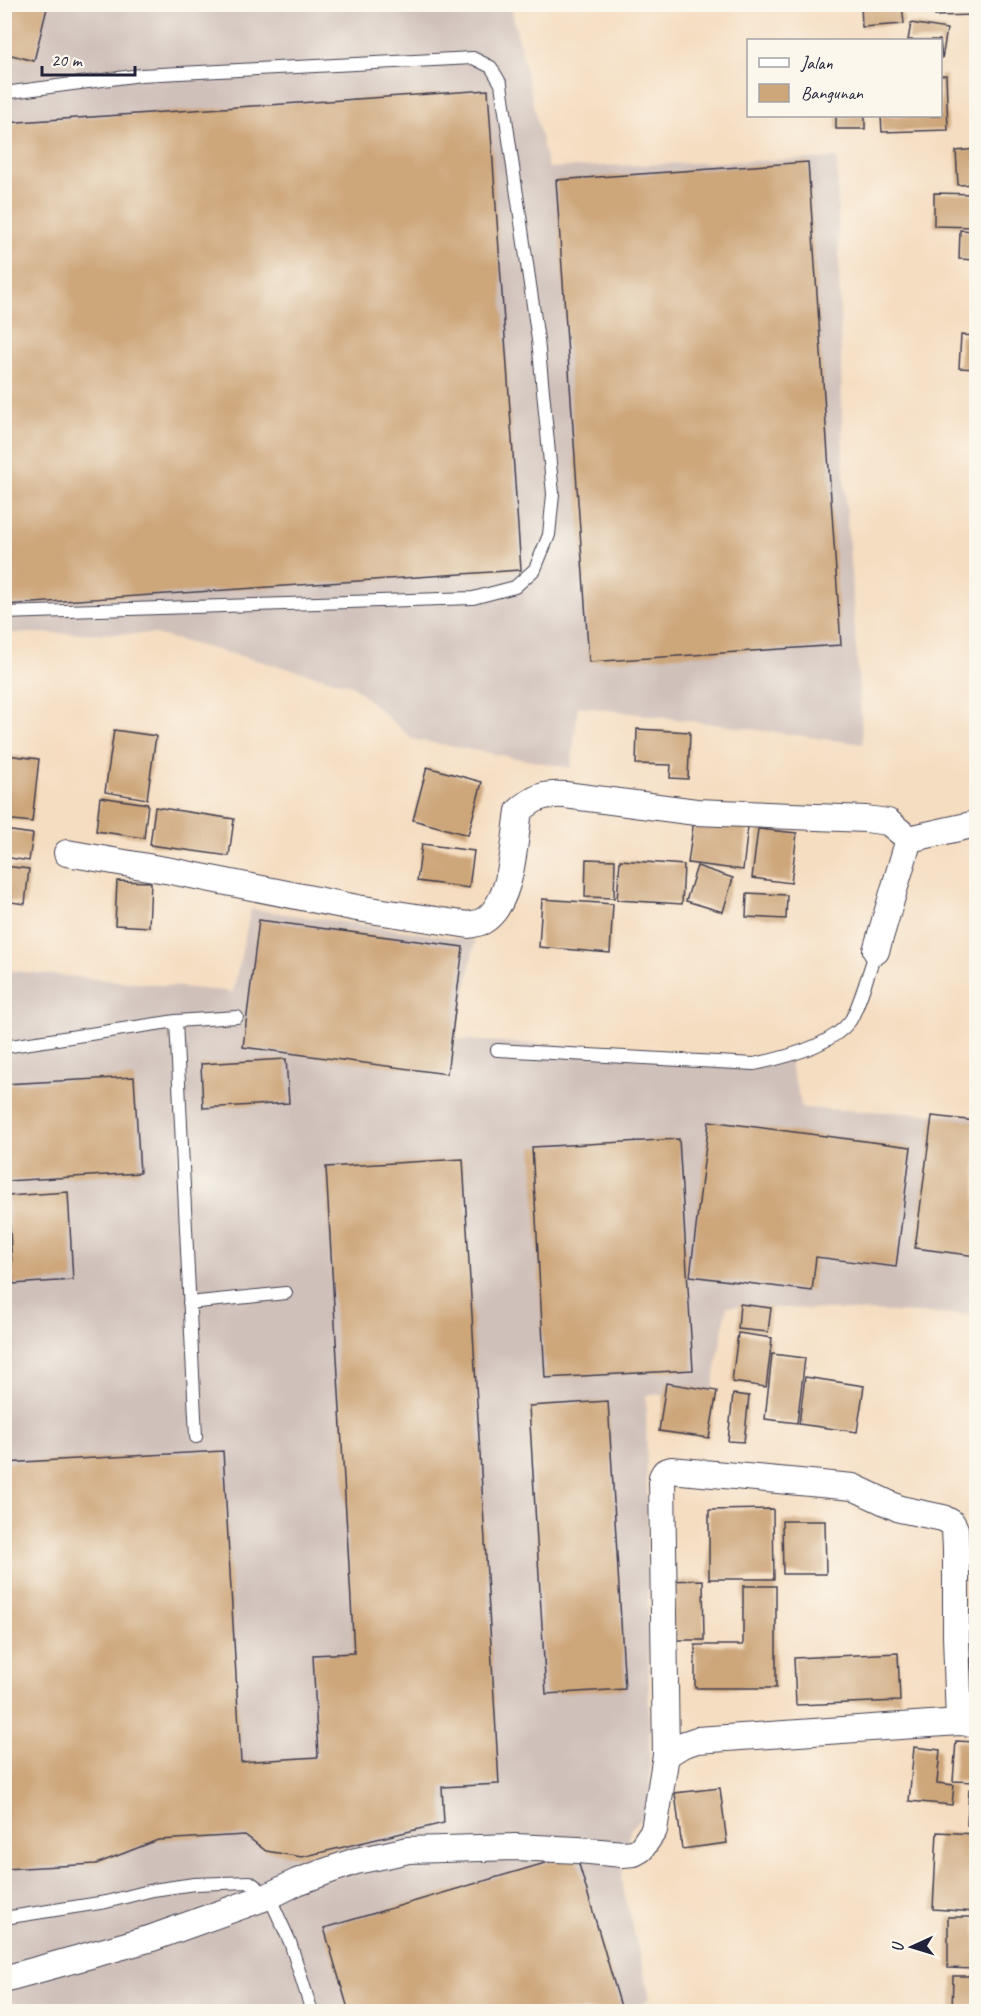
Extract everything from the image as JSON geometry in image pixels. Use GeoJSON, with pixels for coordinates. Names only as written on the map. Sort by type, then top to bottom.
{"type":"FeatureCollection","features":[{"type":"Feature","properties":{"kind":"street"},"geometry":{"type":"LineString","coordinates":[[67,853],[357,908],[469,925],[482,921],[492,914],[500,902],[508,880],[519,811],[533,799],[549,795],[565,795],[696,812],[866,819],[888,822],[909,839]]}},
{"type":"Feature","properties":{"kind":"street"},"geometry":{"type":"LineString","coordinates":[[909,839],[976,824]]}},
{"type":"Feature","properties":{"kind":"street"},"geometry":{"type":"LineString","coordinates":[[876,951],[909,839]]}},
{"type":"Feature","properties":{"kind":"street"},"geometry":{"type":"LineString","coordinates":[[4,1979],[152,1938],[269,1896],[297,1882],[356,1861],[408,1850],[515,1847],[623,1854],[634,1853],[641,1849],[654,1830],[666,1755],[662,1477],[665,1472],[671,1470],[853,1487],[900,1509],[948,1521],[956,1529],[966,1550],[956,1636],[968,1722],[697,1740],[682,1745],[666,1755]]}},
{"type":"Feature","properties":{"kind":"lane"},"geometry":{"type":"LineString","coordinates":[[4,93],[141,75],[431,59],[473,58],[483,61],[491,67],[501,84],[538,340],[553,494],[549,535],[535,569],[515,587],[473,598],[4,613]]}},
{"type":"Feature","properties":{"kind":"lane"},"geometry":{"type":"LineString","coordinates":[[496,1050],[754,1064],[772,1060],[793,1054],[839,1033],[851,1019],[876,951]]}},
{"type":"Feature","properties":{"kind":"lane"},"geometry":{"type":"LineString","coordinates":[[4,1047],[176,1021],[237,1017]]}},
{"type":"Feature","properties":{"kind":"lane"},"geometry":{"type":"LineString","coordinates":[[176,1021],[196,1437]]}},
{"type":"Feature","properties":{"kind":"lane"},"geometry":{"type":"LineString","coordinates":[[189,1303],[286,1293]]}},
{"type":"Feature","properties":{"kind":"lane"},"geometry":{"type":"LineString","coordinates":[[4,1918],[106,1902],[153,1890],[216,1882],[250,1882],[269,1896],[290,1942],[312,2012]]}},
{"type":"Feature","properties":{"kind":"shaded area"},"geometry":{"type":"Polygon","coordinates":[[[5,5],[503,5],[511,7],[548,168],[837,158],[843,461],[863,744],[578,706],[571,768],[412,739],[352,685],[155,634],[5,633],[5,5]]]}},
{"type":"Feature","properties":{"kind":"shaded area"},"geometry":{"type":"Polygon","coordinates":[[[251,909],[475,941],[456,1039],[789,1060],[802,1108],[976,1116],[976,1315],[727,1306],[712,1392],[646,1395],[650,1812],[631,1828],[621,1880],[650,1998],[631,2011],[5,2011],[4,970],[233,992],[251,909]]]}},
{"type":"Feature","properties":{"kind":"building"},"geometry":{"type":"Polygon","coordinates":[[[4,4],[48,4],[34,61],[4,53],[4,4]]]}},
{"type":"Feature","properties":{"kind":"building"},"geometry":{"type":"Polygon","coordinates":[[[728,4],[790,4],[789,11],[727,6],[728,4]]]}},
{"type":"Feature","properties":{"kind":"building"},"geometry":{"type":"Polygon","coordinates":[[[861,4],[902,4],[904,24],[862,27],[861,4]]]}},
{"type":"Feature","properties":{"kind":"building"},"geometry":{"type":"Polygon","coordinates":[[[934,4],[976,4],[976,15],[935,16],[934,4]]]}},
{"type":"Feature","properties":{"kind":"building"},"geometry":{"type":"Polygon","coordinates":[[[911,23],[947,29],[942,59],[942,39],[908,39],[911,23]]]}},
{"type":"Feature","properties":{"kind":"building"},"geometry":{"type":"Polygon","coordinates":[[[942,75],[946,75],[948,130],[882,132],[881,117],[942,117],[942,75]]]}},
{"type":"Feature","properties":{"kind":"building"},"geometry":{"type":"Polygon","coordinates":[[[488,90],[521,570],[4,605],[4,123],[488,90]]]}},
{"type":"Feature","properties":{"kind":"building"},"geometry":{"type":"Polygon","coordinates":[[[836,117],[865,117],[865,129],[836,129],[836,117]]]}},
{"type":"Feature","properties":{"kind":"building"},"geometry":{"type":"Polygon","coordinates":[[[976,149],[976,184],[958,185],[956,151],[976,149]]]}},
{"type":"Feature","properties":{"kind":"building"},"geometry":{"type":"Polygon","coordinates":[[[808,162],[841,645],[589,662],[556,180],[808,162]]]}},
{"type":"Feature","properties":{"kind":"building"},"geometry":{"type":"Polygon","coordinates":[[[934,193],[976,194],[976,227],[934,226],[934,193]]]}},
{"type":"Feature","properties":{"kind":"building"},"geometry":{"type":"Polygon","coordinates":[[[960,230],[976,231],[976,260],[959,259],[960,230]]]}},
{"type":"Feature","properties":{"kind":"building"},"geometry":{"type":"Polygon","coordinates":[[[961,335],[976,336],[976,369],[959,368],[961,335]]]}},
{"type":"Feature","properties":{"kind":"building"},"geometry":{"type":"Polygon","coordinates":[[[637,729],[690,732],[688,779],[670,778],[671,765],[636,764],[637,729]]]}},
{"type":"Feature","properties":{"kind":"building"},"geometry":{"type":"Polygon","coordinates":[[[114,730],[156,736],[147,799],[105,792],[114,730]]]}},
{"type":"Feature","properties":{"kind":"building"},"geometry":{"type":"Polygon","coordinates":[[[6,755],[39,759],[32,822],[4,819],[6,755]]]}},
{"type":"Feature","properties":{"kind":"building"},"geometry":{"type":"Polygon","coordinates":[[[427,767],[482,782],[468,835],[413,820],[427,767]]]}},
{"type":"Feature","properties":{"kind":"building"},"geometry":{"type":"Polygon","coordinates":[[[100,797],[148,804],[144,838],[96,831],[100,797]]]}},
{"type":"Feature","properties":{"kind":"building"},"geometry":{"type":"Polygon","coordinates":[[[155,807],[234,819],[229,856],[150,845],[155,807]]]}},
{"type":"Feature","properties":{"kind":"building"},"geometry":{"type":"Polygon","coordinates":[[[694,819],[748,826],[743,870],[688,863],[694,819]]]}},
{"type":"Feature","properties":{"kind":"building"},"geometry":{"type":"Polygon","coordinates":[[[758,829],[797,833],[791,883],[752,878],[758,829]]]}},
{"type":"Feature","properties":{"kind":"building"},"geometry":{"type":"Polygon","coordinates":[[[4,830],[33,834],[29,861],[4,857],[4,830]]]}},
{"type":"Feature","properties":{"kind":"building"},"geometry":{"type":"Polygon","coordinates":[[[422,844],[474,851],[469,888],[417,881],[422,844]]]}},
{"type":"Feature","properties":{"kind":"building"},"geometry":{"type":"Polygon","coordinates":[[[586,859],[615,860],[614,898],[585,897],[586,859]]]}},
{"type":"Feature","properties":{"kind":"building"},"geometry":{"type":"Polygon","coordinates":[[[620,860],[684,865],[682,904],[617,900],[620,860]]]}},
{"type":"Feature","properties":{"kind":"building"},"geometry":{"type":"Polygon","coordinates":[[[4,866],[29,869],[25,904],[4,901],[4,866]]]}},
{"type":"Feature","properties":{"kind":"building"},"geometry":{"type":"Polygon","coordinates":[[[697,866],[733,878],[723,912],[686,901],[697,866]]]}},
{"type":"Feature","properties":{"kind":"building"},"geometry":{"type":"Polygon","coordinates":[[[117,881],[151,882],[149,927],[115,925],[117,881]]]}},
{"type":"Feature","properties":{"kind":"building"},"geometry":{"type":"Polygon","coordinates":[[[747,893],[787,895],[786,919],[746,917],[747,893]]]}},
{"type":"Feature","properties":{"kind":"building"},"geometry":{"type":"Polygon","coordinates":[[[542,899],[613,904],[610,953],[539,947],[542,899]]]}},
{"type":"Feature","properties":{"kind":"building"},"geometry":{"type":"Polygon","coordinates":[[[259,920],[463,947],[447,1074],[243,1047],[259,920]]]}},
{"type":"Feature","properties":{"kind":"building"},"geometry":{"type":"Polygon","coordinates":[[[286,1059],[289,1103],[203,1108],[201,1064],[286,1059]]]}},
{"type":"Feature","properties":{"kind":"building"},"geometry":{"type":"Polygon","coordinates":[[[134,1077],[140,1173],[6,1181],[4,1084],[134,1077]]]}},
{"type":"Feature","properties":{"kind":"building"},"geometry":{"type":"Polygon","coordinates":[[[932,1116],[976,1121],[976,1256],[915,1248],[932,1116]]]}},
{"type":"Feature","properties":{"kind":"building"},"geometry":{"type":"Polygon","coordinates":[[[709,1121],[911,1147],[896,1267],[816,1257],[812,1291],[690,1276],[709,1121]]]}},
{"type":"Feature","properties":{"kind":"building"},"geometry":{"type":"Polygon","coordinates":[[[679,1139],[693,1370],[545,1378],[532,1147],[679,1139]]]}},
{"type":"Feature","properties":{"kind":"building"},"geometry":{"type":"Polygon","coordinates":[[[463,1159],[499,1784],[442,1787],[444,1823],[302,1857],[266,1851],[245,1835],[158,1840],[96,1864],[4,1869],[4,1463],[223,1451],[241,1762],[318,1757],[313,1655],[354,1653],[326,1167],[463,1159]]]}},
{"type":"Feature","properties":{"kind":"building"},"geometry":{"type":"Polygon","coordinates":[[[68,1192],[73,1280],[13,1284],[8,1196],[68,1192]]]}},
{"type":"Feature","properties":{"kind":"building"},"geometry":{"type":"Polygon","coordinates":[[[740,1304],[771,1308],[768,1332],[738,1329],[740,1304]]]}},
{"type":"Feature","properties":{"kind":"building"},"geometry":{"type":"Polygon","coordinates":[[[738,1333],[772,1338],[766,1387],[732,1382],[738,1333]]]}},
{"type":"Feature","properties":{"kind":"building"},"geometry":{"type":"Polygon","coordinates":[[[772,1354],[805,1358],[797,1423],[765,1419],[772,1354]]]}},
{"type":"Feature","properties":{"kind":"building"},"geometry":{"type":"Polygon","coordinates":[[[805,1377],[864,1386],[857,1432],[799,1424],[805,1377]]]}},
{"type":"Feature","properties":{"kind":"building"},"geometry":{"type":"Polygon","coordinates":[[[666,1383],[717,1391],[709,1438],[659,1431],[666,1383]]]}},
{"type":"Feature","properties":{"kind":"building"},"geometry":{"type":"Polygon","coordinates":[[[733,1394],[749,1396],[744,1442],[728,1441],[733,1394]]]}},
{"type":"Feature","properties":{"kind":"building"},"geometry":{"type":"Polygon","coordinates":[[[608,1401],[625,1689],[546,1694],[529,1406],[608,1401]]]}},
{"type":"Feature","properties":{"kind":"building"},"geometry":{"type":"Polygon","coordinates":[[[972,1489],[976,1489],[976,1534],[970,1534],[972,1489]]]}},
{"type":"Feature","properties":{"kind":"building"},"geometry":{"type":"Polygon","coordinates":[[[773,1509],[774,1579],[709,1579],[709,1510],[773,1509]]]}},
{"type":"Feature","properties":{"kind":"building"},"geometry":{"type":"Polygon","coordinates":[[[782,1521],[825,1521],[826,1574],[783,1574],[782,1521]]]}},
{"type":"Feature","properties":{"kind":"building"},"geometry":{"type":"Polygon","coordinates":[[[703,1580],[704,1640],[668,1640],[667,1581],[703,1580]]]}},
{"type":"Feature","properties":{"kind":"building"},"geometry":{"type":"Polygon","coordinates":[[[743,1586],[776,1586],[776,1688],[695,1688],[695,1645],[743,1645],[743,1586]]]}},
{"type":"Feature","properties":{"kind":"building"},"geometry":{"type":"Polygon","coordinates":[[[976,1636],[976,1668],[971,1669],[971,1637],[976,1636]]]}},
{"type":"Feature","properties":{"kind":"building"},"geometry":{"type":"Polygon","coordinates":[[[898,1653],[900,1701],[796,1705],[794,1658],[898,1653]]]}},
{"type":"Feature","properties":{"kind":"building"},"geometry":{"type":"Polygon","coordinates":[[[956,1741],[976,1742],[976,1782],[953,1781],[956,1741]]]}},
{"type":"Feature","properties":{"kind":"building"},"geometry":{"type":"Polygon","coordinates":[[[914,1747],[940,1750],[937,1783],[954,1785],[952,1805],[909,1801],[914,1747]]]}},
{"type":"Feature","properties":{"kind":"building"},"geometry":{"type":"Polygon","coordinates":[[[720,1788],[727,1843],[682,1849],[675,1793],[720,1788]]]}},
{"type":"Feature","properties":{"kind":"building"},"geometry":{"type":"Polygon","coordinates":[[[969,1789],[976,1790],[976,1825],[967,1825],[969,1789]]]}},
{"type":"Feature","properties":{"kind":"building"},"geometry":{"type":"Polygon","coordinates":[[[937,1832],[976,1834],[976,1912],[933,1909],[937,1832]]]}},
{"type":"Feature","properties":{"kind":"building"},"geometry":{"type":"Polygon","coordinates":[[[576,1854],[622,2010],[349,2012],[324,1928],[576,1854]]]}},
{"type":"Feature","properties":{"kind":"building"},"geometry":{"type":"Polygon","coordinates":[[[948,1917],[976,1917],[976,1969],[948,1968],[948,1917]]]}},
{"type":"Feature","properties":{"kind":"building"},"geometry":{"type":"Polygon","coordinates":[[[953,1976],[976,1976],[976,2012],[952,2012],[953,1976]]]}}]}
